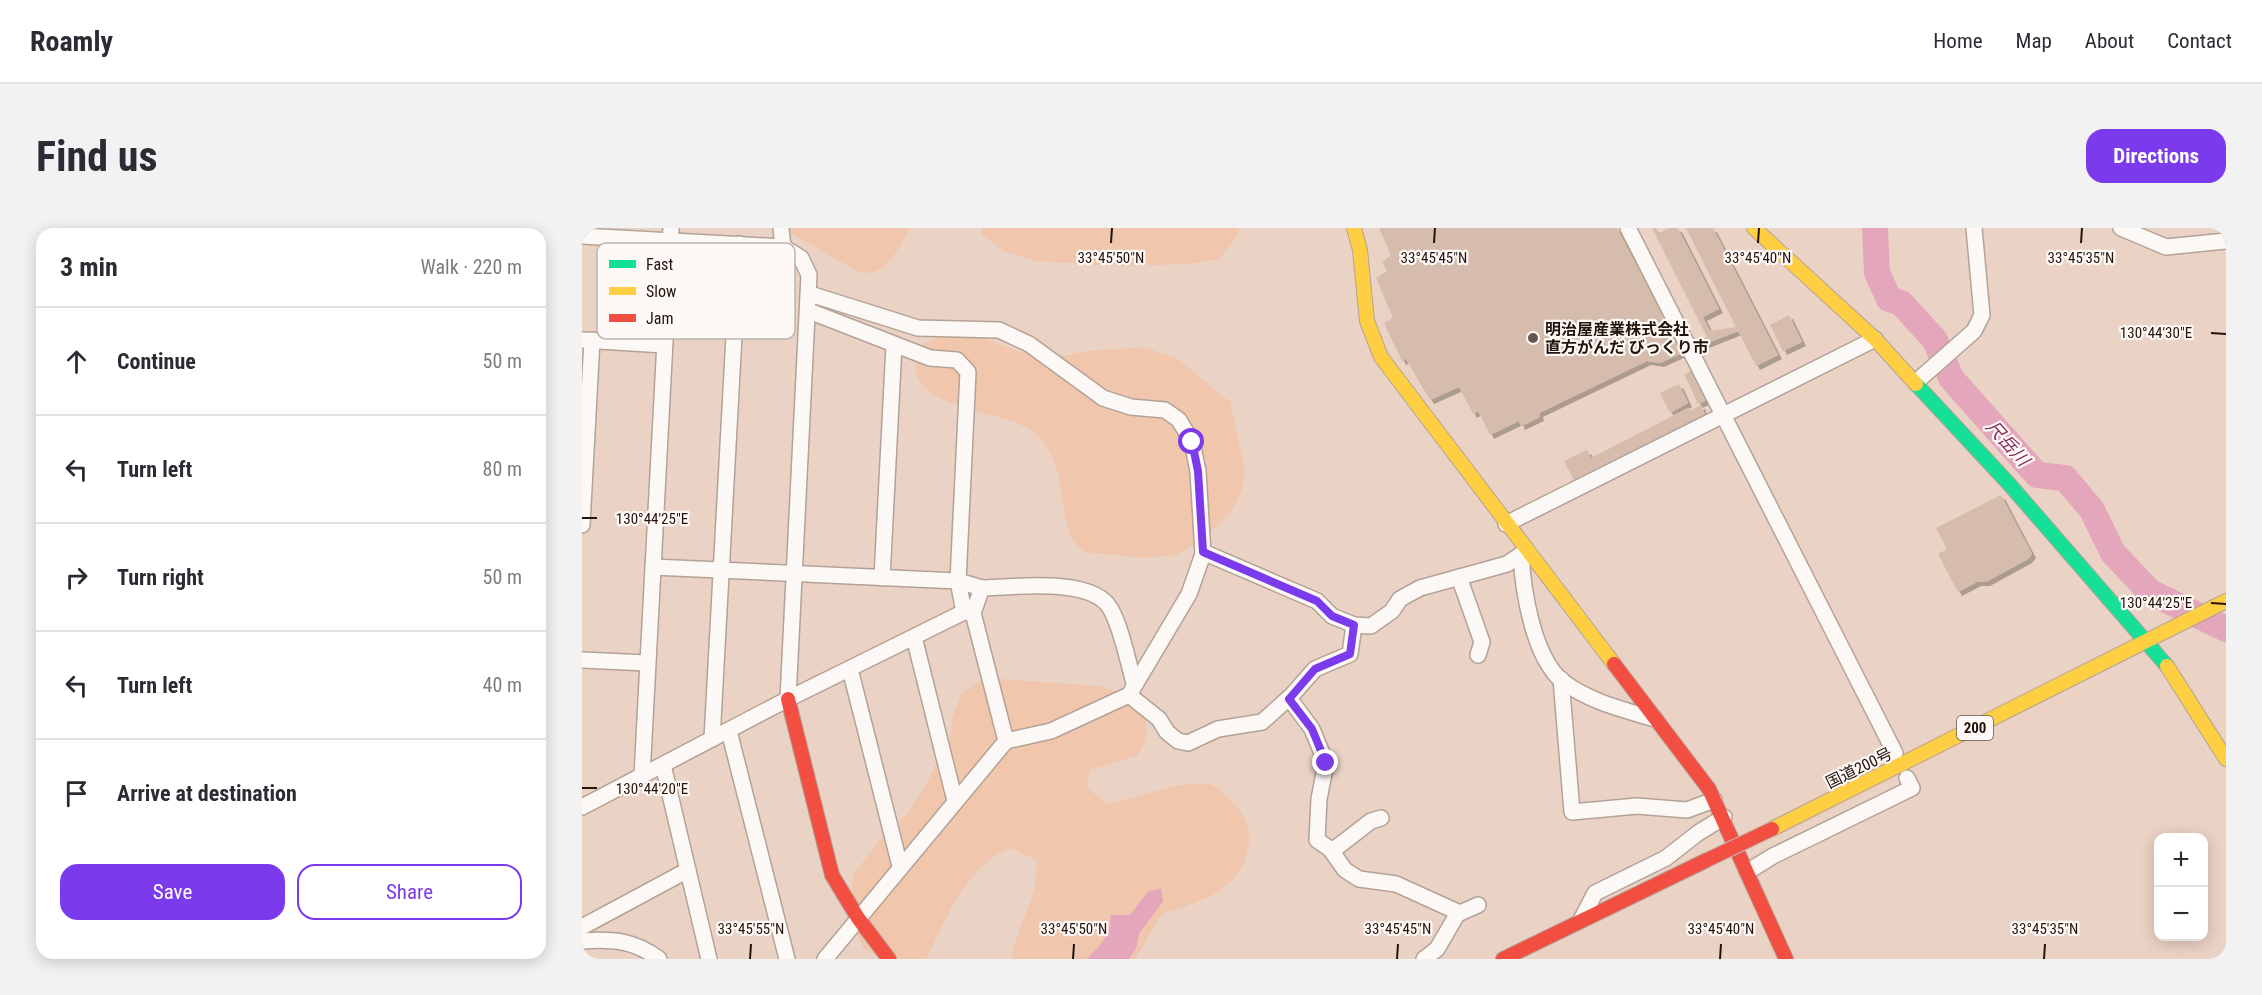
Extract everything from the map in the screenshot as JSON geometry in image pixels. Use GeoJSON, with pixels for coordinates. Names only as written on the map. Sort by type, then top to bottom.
{"type":"FeatureCollection","features":[{"type":"Feature","properties":{"kind":"main road"},"geometry":{"type":"LineString","coordinates":[[1354,228],[1360,250],[1367,321],[1381,357],[1506,524],[1523,553],[1655,719],[1714,800],[1724,817],[1781,956]]}},
{"type":"Feature","properties":{"kind":"main road"},"geometry":{"type":"LineString","coordinates":[[1754,228],[1875,339],[2147,640],[2174,674],[2226,759]]}},
{"type":"Feature","properties":{"kind":"main road","name":"国道200号"},"geometry":{"type":"LineString","coordinates":[[1503,959],[1772,829],[2226,602]]}},
{"type":"Feature","properties":{"kind":"main road"},"geometry":{"type":"LineString","coordinates":[[788,699],[832,875],[858,918],[889,959]]}},
{"type":"Feature","properties":{"kind":"street"},"geometry":{"type":"LineString","coordinates":[[781,228],[783,243]]}},
{"type":"Feature","properties":{"kind":"street"},"geometry":{"type":"LineString","coordinates":[[1628,228],[1895,753]]}},
{"type":"Feature","properties":{"kind":"street"},"geometry":{"type":"LineString","coordinates":[[1916,382],[1974,331],[1982,315],[1974,228]]}},
{"type":"Feature","properties":{"kind":"street"},"geometry":{"type":"LineString","coordinates":[[2121,228],[2166,247],[2226,242]]}},
{"type":"Feature","properties":{"kind":"street"},"geometry":{"type":"LineString","coordinates":[[582,236],[671,234],[732,243]]}},
{"type":"Feature","properties":{"kind":"street"},"geometry":{"type":"LineString","coordinates":[[788,699],[810,294],[809,275],[801,258],[795,254]]}},
{"type":"Feature","properties":{"kind":"street"},"geometry":{"type":"LineString","coordinates":[[810,294],[918,328],[999,330],[1029,344],[1103,398],[1131,407],[1165,410],[1179,420],[1192,442],[1198,471],[1203,552],[1189,594],[1132,689],[1050,730],[1006,741],[825,959]]}},
{"type":"Feature","properties":{"kind":"street"},"geometry":{"type":"LineString","coordinates":[[809,311],[930,358],[957,360],[968,372],[958,581],[1006,741]]}},
{"type":"Feature","properties":{"kind":"street"},"geometry":{"type":"LineString","coordinates":[[642,776],[664,339]]}},
{"type":"Feature","properties":{"kind":"street"},"geometry":{"type":"LineString","coordinates":[[712,739],[733,339]]}},
{"type":"Feature","properties":{"kind":"street"},"geometry":{"type":"LineString","coordinates":[[1506,524],[1875,339]]}},
{"type":"Feature","properties":{"kind":"street"},"geometry":{"type":"LineString","coordinates":[[582,525],[587,340],[664,345]]}},
{"type":"Feature","properties":{"kind":"street"},"geometry":{"type":"LineString","coordinates":[[882,578],[894,345]]}},
{"type":"Feature","properties":{"kind":"street"},"geometry":{"type":"LineString","coordinates":[[1203,552],[1317,601],[1332,616],[1354,625],[1371,626],[1392,611],[1400,599],[1420,588],[1508,564],[1523,553],[1536,636],[1545,659],[1561,679],[1607,704],[1655,719]]}},
{"type":"Feature","properties":{"kind":"street"},"geometry":{"type":"LineString","coordinates":[[653,567],[958,581],[982,588],[1057,586],[1078,589],[1095,596],[1109,606],[1132,689],[1159,719],[1167,732],[1178,741],[1188,743],[1218,729],[1262,722],[1289,699],[1315,669],[1350,654],[1354,625]]}},
{"type":"Feature","properties":{"kind":"street"},"geometry":{"type":"LineString","coordinates":[[1459,577],[1482,642],[1478,655]]}},
{"type":"Feature","properties":{"kind":"street"},"geometry":{"type":"LineString","coordinates":[[582,807],[788,699],[968,612],[982,588]]}},
{"type":"Feature","properties":{"kind":"street"},"geometry":{"type":"LineString","coordinates":[[914,637],[955,801]]}},
{"type":"Feature","properties":{"kind":"street"},"geometry":{"type":"LineString","coordinates":[[582,660],[647,663]]}},
{"type":"Feature","properties":{"kind":"street"},"geometry":{"type":"LineString","coordinates":[[850,669],[900,866]]}},
{"type":"Feature","properties":{"kind":"street"},"geometry":{"type":"LineString","coordinates":[[1561,679],[1572,813],[1637,806],[1687,810],[1714,800]]}},
{"type":"Feature","properties":{"kind":"street"},"geometry":{"type":"LineString","coordinates":[[1289,699],[1312,729],[1326,763],[1319,799],[1317,840],[1330,849],[1346,870],[1359,879],[1396,884],[1458,913]]}},
{"type":"Feature","properties":{"kind":"street"},"geometry":{"type":"LineString","coordinates":[[729,731],[787,959]]}},
{"type":"Feature","properties":{"kind":"street"},"geometry":{"type":"LineString","coordinates":[[663,765],[709,959]]}},
{"type":"Feature","properties":{"kind":"street"},"geometry":{"type":"LineString","coordinates":[[1747,872],[1773,856],[1912,788],[1908,778]]}},
{"type":"Feature","properties":{"kind":"street"},"geometry":{"type":"LineString","coordinates":[[1581,921],[1595,893],[1666,858],[1698,832],[1724,817]]}},
{"type":"Feature","properties":{"kind":"street"},"geometry":{"type":"LineString","coordinates":[[1330,849],[1371,821],[1381,818]]}},
{"type":"Feature","properties":{"kind":"street"},"geometry":{"type":"LineString","coordinates":[[582,927],[688,870]]}},
{"type":"Feature","properties":{"kind":"street"},"geometry":{"type":"LineString","coordinates":[[1424,959],[1437,949],[1458,913],[1478,905]]}},
{"type":"Feature","properties":{"kind":"street"},"geometry":{"type":"LineString","coordinates":[[582,941],[609,939],[633,943],[659,959]]}},
{"type":"Feature","properties":{"kind":"shaded area"},"geometry":{"type":"Polygon","coordinates":[[[782,228],[910,228],[891,260],[878,270],[860,273],[782,228]]]}},
{"type":"Feature","properties":{"kind":"shaded area"},"geometry":{"type":"Polygon","coordinates":[[[982,228],[1239,228],[1238,235],[1219,259],[1189,264],[1122,266],[1034,261],[1004,251],[982,235],[982,228]]]}},
{"type":"Feature","properties":{"kind":"shaded area"},"geometry":{"type":"Polygon","coordinates":[[[946,334],[977,336],[1020,352],[1049,359],[1087,351],[1144,347],[1178,359],[1230,402],[1245,470],[1242,490],[1231,512],[1208,535],[1177,555],[1144,558],[1084,552],[1072,538],[1067,526],[1053,458],[1047,446],[1037,435],[1009,421],[941,399],[927,390],[918,378],[916,365],[924,343],[946,334]]]}},
{"type":"Feature","properties":{"kind":"shaded area"},"geometry":{"type":"Polygon","coordinates":[[[984,678],[1101,686],[1123,694],[1146,720],[1146,740],[1137,756],[1089,770],[1088,788],[1106,804],[1191,784],[1204,784],[1218,789],[1237,807],[1248,827],[1250,837],[1248,849],[1236,875],[1216,893],[1162,914],[1135,959],[1012,959],[1015,942],[1035,889],[1037,860],[1010,848],[994,857],[969,881],[950,911],[926,959],[882,959],[864,949],[856,932],[851,899],[853,875],[878,842],[908,813],[930,777],[951,735],[952,718],[962,693],[984,678]]]}},
{"type":"Feature","properties":{"kind":"shaded area"},"geometry":{"type":"Polygon","coordinates":[[[1161,888],[1163,901],[1139,934],[1137,946],[1129,959],[1087,959],[1107,934],[1110,915],[1130,915],[1148,892],[1161,888]]]}},
{"type":"Feature","properties":{"kind":"building","name":"明治屋産業株式会社 直方がんだ びっくり市"},"geometry":{"type":"Polygon","coordinates":[[[1379,228],[1617,228],[1682,353],[1660,363],[1647,361],[1539,413],[1540,417],[1521,426],[1519,421],[1490,435],[1478,411],[1473,414],[1459,387],[1430,400],[1406,359],[1402,361],[1384,323],[1393,318],[1376,278],[1387,271],[1382,262],[1391,255],[1379,228]]]}},
{"type":"Feature","properties":{"kind":"building"},"geometry":{"type":"Polygon","coordinates":[[[1652,228],[1656,228],[1659,233],[1669,228],[1678,228],[1719,309],[1703,317],[1710,331],[1736,327],[1686,228],[1713,228],[1778,355],[1756,366],[1738,331],[1695,348],[1693,343],[1707,337],[1652,228]]]}},
{"type":"Feature","properties":{"kind":"building"},"geometry":{"type":"Polygon","coordinates":[[[1789,315],[1802,342],[1783,351],[1770,325],[1789,315]]]}},
{"type":"Feature","properties":{"kind":"building"},"geometry":{"type":"Polygon","coordinates":[[[1692,370],[1707,400],[1698,404],[1684,374],[1692,370]]]}},
{"type":"Feature","properties":{"kind":"building"},"geometry":{"type":"Polygon","coordinates":[[[1679,384],[1688,403],[1670,413],[1660,393],[1679,384]]]}},
{"type":"Feature","properties":{"kind":"building"},"geometry":{"type":"Polygon","coordinates":[[[1701,405],[1705,415],[1575,482],[1564,461],[1587,450],[1591,458],[1688,408],[1690,411],[1701,405]]]}},
{"type":"Feature","properties":{"kind":"building"},"geometry":{"type":"Polygon","coordinates":[[[2001,495],[2032,554],[2028,559],[1986,582],[1977,582],[1958,592],[1938,554],[1947,549],[1936,528],[2001,495]]]}},
{"type":"Feature","properties":{"kind":"waterway","name":"尺岳川"},"geometry":{"type":"LineString","coordinates":[[1875,228],[1877,273],[1889,299],[1901,303],[1935,340],[1951,378],[2037,475],[2065,478],[2092,510],[2113,553],[2150,592],[2226,629]]}},
{"type":"Feature","properties":{"kind":"traffic: fast"},"geometry":{"type":"LineString","coordinates":[[1916,384],[2010,485],[2167,666]]}},
{"type":"Feature","properties":{"kind":"traffic: slow"},"geometry":{"type":"LineString","coordinates":[[1354,228],[1360,250],[1367,321],[1381,357],[1614,664]]}},
{"type":"Feature","properties":{"kind":"traffic: slow"},"geometry":{"type":"LineString","coordinates":[[1754,228],[1875,339],[1916,384]]}},
{"type":"Feature","properties":{"kind":"traffic: slow"},"geometry":{"type":"LineString","coordinates":[[1772,829],[2226,601]]}},
{"type":"Feature","properties":{"kind":"traffic: slow"},"geometry":{"type":"LineString","coordinates":[[2167,666],[2226,759]]}},
{"type":"Feature","properties":{"kind":"traffic: jam"},"geometry":{"type":"LineString","coordinates":[[1614,664],[1709,789],[1786,959]]}},
{"type":"Feature","properties":{"kind":"traffic: jam"},"geometry":{"type":"LineString","coordinates":[[788,699],[832,875],[858,918],[889,959]]}},
{"type":"Feature","properties":{"kind":"traffic: jam"},"geometry":{"type":"LineString","coordinates":[[1707,860],[1772,829]]}},
{"type":"Feature","properties":{"kind":"traffic: jam"},"geometry":{"type":"LineString","coordinates":[[1503,959],[1707,860]]}},
{"type":"Feature","properties":{"kind":"place","name":"明治屋産業株式会社 直方がんだ びっくり市"},"geometry":{"type":"Point","coordinates":[1533,338]}},
{"type":"Feature","properties":{"kind":"route"},"geometry":{"type":"LineString","coordinates":[[1192,442],[1198,471],[1203,552],[1317,601],[1332,616],[1354,625],[1350,654],[1315,669],[1289,699],[1312,729],[1326,763]]}}]}
